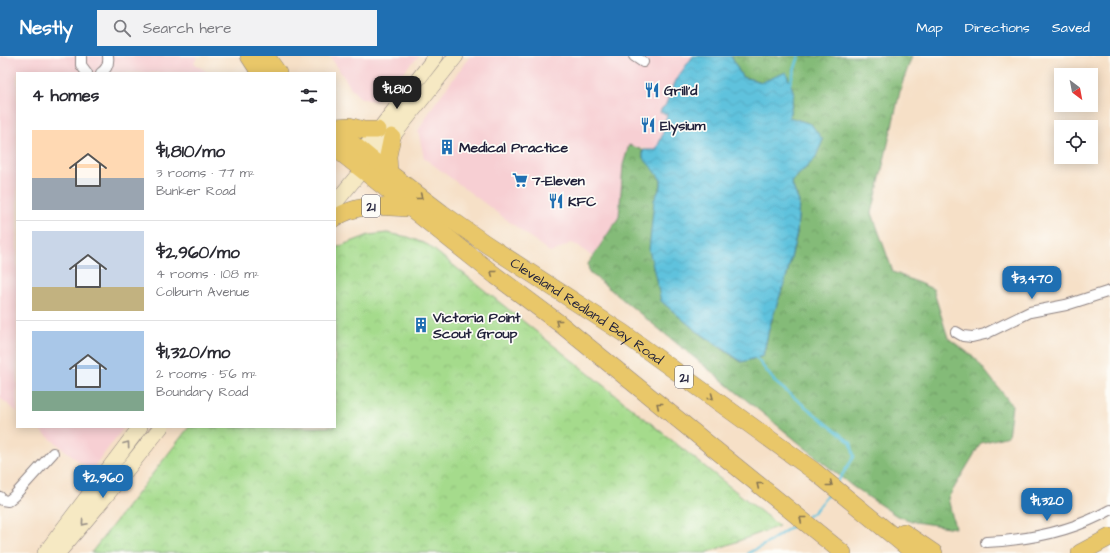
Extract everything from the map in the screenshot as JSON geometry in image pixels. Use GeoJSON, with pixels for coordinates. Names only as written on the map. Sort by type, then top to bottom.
{"type":"FeatureCollection","features":[{"type":"Feature","properties":{"kind":"highway"},"geometry":{"type":"LineString","coordinates":[[249,56],[259,72]]}},
{"type":"Feature","properties":{"kind":"highway"},"geometry":{"type":"LineString","coordinates":[[266,56],[277,72]]}},
{"type":"Feature","properties":{"kind":"highway"},"geometry":{"type":"LineString","coordinates":[[336,128],[349,126],[385,134],[389,173]]}},
{"type":"Feature","properties":{"kind":"highway","name":"Cleveland Redland Bay Road"},"geometry":{"type":"LineString","coordinates":[[336,129],[362,161],[409,208],[559,323],[843,553]]}},
{"type":"Feature","properties":{"kind":"highway","name":"Cleveland Redland Bay Road"},"geometry":{"type":"LineString","coordinates":[[336,148],[389,173],[486,244],[623,334],[814,471],[914,549]]}},
{"type":"Feature","properties":{"kind":"highway","name":"21"},"geometry":{"type":"LineString","coordinates":[[336,217],[350,210],[368,206],[409,208]]}},
{"type":"Feature","properties":{"kind":"highway"},"geometry":{"type":"LineString","coordinates":[[1080,553],[1110,537]]}},
{"type":"Feature","properties":{"kind":"highway","name":"21"},"geometry":{"type":"LineString","coordinates":[[914,549],[934,553]]}},
{"type":"Feature","properties":{"kind":"main road"},"geometry":{"type":"LineString","coordinates":[[385,134],[436,56]]}},
{"type":"Feature","properties":{"kind":"main road"},"geometry":{"type":"LineString","coordinates":[[336,186],[362,161],[456,56]]}},
{"type":"Feature","properties":{"kind":"main road"},"geometry":{"type":"LineString","coordinates":[[336,201],[362,161]]}},
{"type":"Feature","properties":{"kind":"main road"},"geometry":{"type":"LineString","coordinates":[[45,553],[139,428]]}},
{"type":"Feature","properties":{"kind":"main road"},"geometry":{"type":"LineString","coordinates":[[58,553],[160,428]]}},
{"type":"Feature","properties":{"kind":"street"},"geometry":{"type":"LineString","coordinates":[[81,56],[80,63],[83,71]]}},
{"type":"Feature","properties":{"kind":"street"},"geometry":{"type":"LineString","coordinates":[[102,72],[107,68],[108,56]]}},
{"type":"Feature","properties":{"kind":"street"},"geometry":{"type":"LineString","coordinates":[[634,56],[643,62]]}},
{"type":"Feature","properties":{"kind":"street"},"geometry":{"type":"LineString","coordinates":[[956,332],[963,336],[972,337],[985,334],[1030,312],[1066,304],[1110,291]]}},
{"type":"Feature","properties":{"kind":"street"},"geometry":{"type":"LineString","coordinates":[[0,497],[2,500],[8,501],[53,453]]}},
{"type":"Feature","properties":{"kind":"street"},"geometry":{"type":"LineString","coordinates":[[986,542],[1021,539],[1052,532],[1090,520],[1110,510]]}},
{"type":"Feature","properties":{"kind":"shaded area"},"geometry":{"type":"Polygon","coordinates":[[[0,56],[198,56],[194,63],[207,72],[16,72],[16,411],[0,398],[0,56]]]}},
{"type":"Feature","properties":{"kind":"shaded area"},"geometry":{"type":"Polygon","coordinates":[[[330,56],[419,56],[376,101],[359,97],[351,88],[330,56]]]}},
{"type":"Feature","properties":{"kind":"shaded area"},"geometry":{"type":"Polygon","coordinates":[[[470,56],[702,56],[667,113],[662,136],[656,150],[629,146],[623,165],[619,217],[592,257],[579,246],[571,243],[551,253],[424,158],[418,131],[433,106],[470,56]]]}},
{"type":"Feature","properties":{"kind":"shaded area"},"geometry":{"type":"Polygon","coordinates":[[[37,428],[123,428],[91,471],[37,428]]]}},
{"type":"Feature","properties":{"kind":"green space"},"geometry":{"type":"Polygon","coordinates":[[[731,56],[912,56],[901,87],[872,213],[893,272],[933,289],[948,338],[975,358],[1012,405],[1008,436],[981,443],[948,498],[955,528],[915,522],[897,516],[852,486],[589,272],[588,264],[619,217],[623,165],[629,145],[643,150],[643,158],[658,174],[661,181],[661,185],[654,200],[661,301],[694,329],[741,362],[763,356],[770,325],[787,275],[797,233],[799,202],[791,182],[815,159],[811,124],[789,117],[794,93],[742,77],[731,56]]]}},
{"type":"Feature","properties":{"kind":"green space"},"geometry":{"type":"Polygon","coordinates":[[[387,233],[408,237],[428,245],[779,526],[706,553],[91,553],[188,428],[336,428],[336,248],[369,235],[387,233]]]}},
{"type":"Feature","properties":{"kind":"water"},"geometry":{"type":"Polygon","coordinates":[[[693,56],[731,56],[742,77],[762,82],[786,72],[794,93],[789,117],[811,124],[823,140],[815,159],[791,182],[799,202],[797,233],[787,275],[770,325],[763,356],[742,362],[694,329],[661,301],[649,250],[654,200],[661,186],[661,180],[643,158],[643,150],[656,150],[662,136],[667,114],[660,112],[665,106],[677,78],[693,56]]]}},
{"type":"Feature","properties":{"kind":"waterway"},"geometry":{"type":"LineString","coordinates":[[789,86],[799,56]]}},
{"type":"Feature","properties":{"kind":"waterway"},"geometry":{"type":"LineString","coordinates":[[754,355],[776,383],[851,443],[854,457],[838,481]]}},
{"type":"Feature","properties":{"kind":"waterway"},"geometry":{"type":"LineString","coordinates":[[808,516],[814,512],[830,492]]}},
{"type":"Feature","properties":{"kind":"waterway"},"geometry":{"type":"LineString","coordinates":[[748,553],[766,544],[797,523]]}},
{"type":"Feature","properties":{"kind":"place","name":"Grill'd"},"geometry":{"type":"Point","coordinates":[652,90]}},
{"type":"Feature","properties":{"kind":"place","name":"Elysium"},"geometry":{"type":"Point","coordinates":[648,125]}},
{"type":"Feature","properties":{"kind":"place","name":"Medical Practice"},"geometry":{"type":"Point","coordinates":[447,147]}},
{"type":"Feature","properties":{"kind":"place","name":"7-Eleven"},"geometry":{"type":"Point","coordinates":[520,180]}},
{"type":"Feature","properties":{"kind":"place","name":"KFC"},"geometry":{"type":"Point","coordinates":[556,201]}},
{"type":"Feature","properties":{"kind":"place","name":"Victoria Point Scout Group"},"geometry":{"type":"Point","coordinates":[421,325]}}]}
